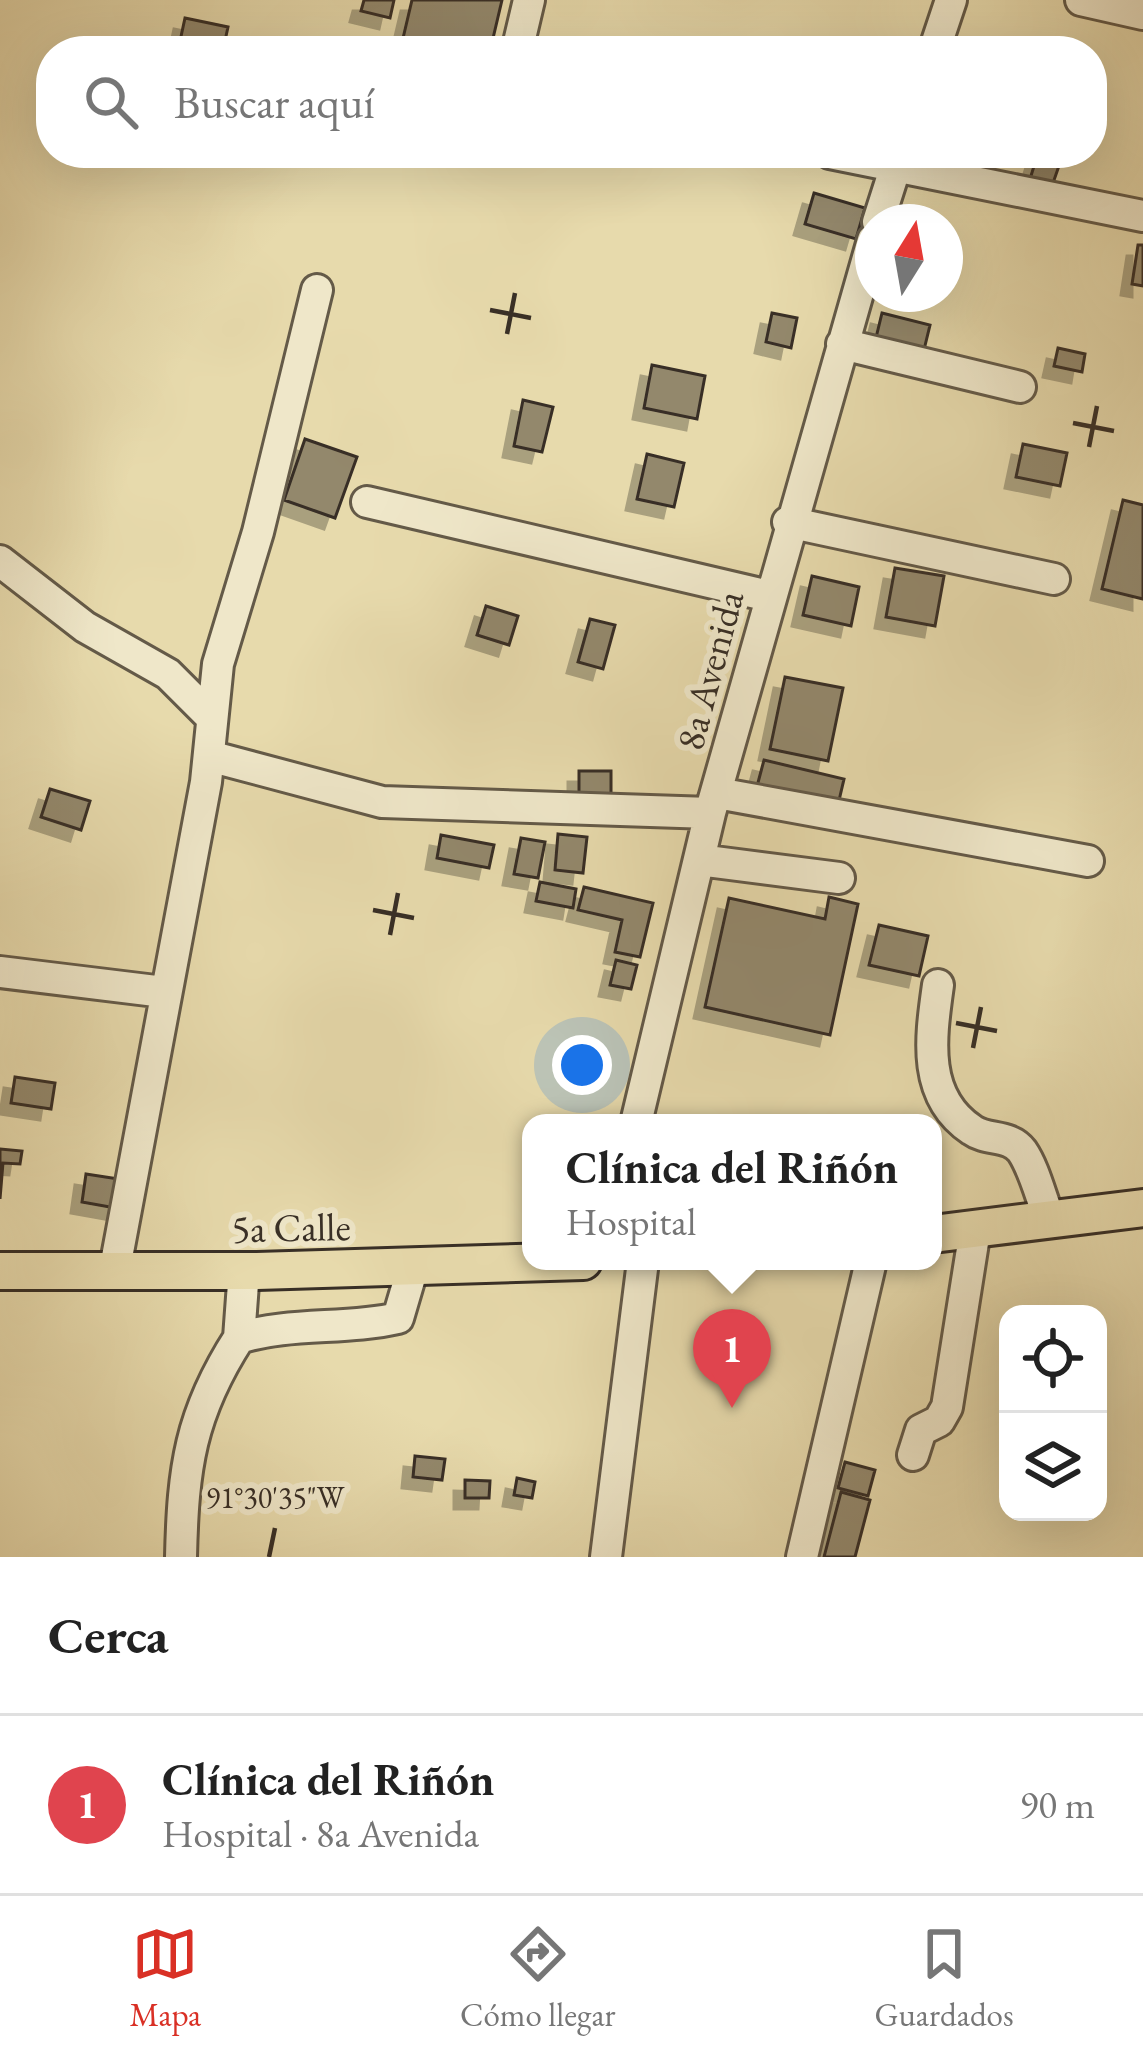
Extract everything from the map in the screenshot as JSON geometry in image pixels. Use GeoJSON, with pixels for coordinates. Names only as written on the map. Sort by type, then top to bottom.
{"type":"FeatureCollection","features":[{"type":"Feature","properties":{"kind":"main road"},"geometry":{"type":"LineString","coordinates":[[942,1233],[1143,1208]]}},
{"type":"Feature","properties":{"kind":"main road","name":"5a Calle"},"geometry":{"type":"LineString","coordinates":[[0,1271],[522,1263]]}},
{"type":"Feature","properties":{"kind":"street"},"geometry":{"type":"LineString","coordinates":[[521,36],[529,0]]}},
{"type":"Feature","properties":{"kind":"street"},"geometry":{"type":"LineString","coordinates":[[939,36],[951,0]]}},
{"type":"Feature","properties":{"kind":"street"},"geometry":{"type":"LineString","coordinates":[[1081,0],[1143,14]]}},
{"type":"Feature","properties":{"kind":"street"},"geometry":{"type":"LineString","coordinates":[[884,204],[895,168]]}},
{"type":"Feature","properties":{"kind":"street"},"geometry":{"type":"LineString","coordinates":[[932,168],[1143,216]]}},
{"type":"Feature","properties":{"kind":"street"},"geometry":{"type":"LineString","coordinates":[[115,1268],[209,756],[218,664],[258,532],[317,290]]}},
{"type":"Feature","properties":{"kind":"street","name":"8a Avenida"},"geometry":{"type":"LineString","coordinates":[[638,1114],[788,522],[855,300]]}},
{"type":"Feature","properties":{"kind":"street"},"geometry":{"type":"LineString","coordinates":[[842,344],[1020,387]]}},
{"type":"Feature","properties":{"kind":"street"},"geometry":{"type":"LineString","coordinates":[[367,502],[769,596]]}},
{"type":"Feature","properties":{"kind":"street"},"geometry":{"type":"LineString","coordinates":[[788,522],[1054,579]]}},
{"type":"Feature","properties":{"kind":"street"},"geometry":{"type":"LineString","coordinates":[[0,561],[85,627],[168,674],[212,718]]}},
{"type":"Feature","properties":{"kind":"street"},"geometry":{"type":"LineString","coordinates":[[209,756],[382,802],[714,803],[1088,861]]}},
{"type":"Feature","properties":{"kind":"street"},"geometry":{"type":"LineString","coordinates":[[699,860],[839,878]]}},
{"type":"Feature","properties":{"kind":"street"},"geometry":{"type":"LineString","coordinates":[[0,973],[164,992]]}},
{"type":"Feature","properties":{"kind":"street"},"geometry":{"type":"LineString","coordinates":[[938,985],[930,1046],[937,1088],[973,1131],[1010,1141],[1023,1153],[1050,1220]]}},
{"type":"Feature","properties":{"kind":"street"},"geometry":{"type":"LineString","coordinates":[[913,1455],[921,1430],[939,1421],[947,1407],[975,1231]]}},
{"type":"Feature","properties":{"kind":"street"},"geometry":{"type":"LineString","coordinates":[[239,1338],[262,1331],[328,1329],[398,1318],[413,1267]]}},
{"type":"Feature","properties":{"kind":"street"},"geometry":{"type":"LineString","coordinates":[[181,1557],[188,1445],[201,1405],[239,1338],[244,1270]]}},
{"type":"Feature","properties":{"kind":"street"},"geometry":{"type":"LineString","coordinates":[[606,1557],[642,1270]]}},
{"type":"Feature","properties":{"kind":"street"},"geometry":{"type":"LineString","coordinates":[[802,1557],[869,1270]]}},
{"type":"Feature","properties":{"kind":"building"},"geometry":{"type":"Polygon","coordinates":[[[364,0],[394,0],[390,18],[361,11],[364,0]]]}},
{"type":"Feature","properties":{"kind":"building"},"geometry":{"type":"Polygon","coordinates":[[[412,0],[502,0],[494,36],[404,36],[412,0]]]}},
{"type":"Feature","properties":{"kind":"building"},"geometry":{"type":"Polygon","coordinates":[[[185,18],[228,27],[226,36],[181,36],[185,18]]]}},
{"type":"Feature","properties":{"kind":"building"},"geometry":{"type":"Polygon","coordinates":[[[1033,168],[1058,168],[1052,186],[1030,179],[1033,168]]]}},
{"type":"Feature","properties":{"kind":"building"},"geometry":{"type":"Polygon","coordinates":[[[814,193],[855,205],[855,239],[805,224],[814,193]]]}},
{"type":"Feature","properties":{"kind":"building"},"geometry":{"type":"Polygon","coordinates":[[[1138,245],[1143,245],[1143,286],[1132,284],[1138,245]]]}},
{"type":"Feature","properties":{"kind":"building"},"geometry":{"type":"Polygon","coordinates":[[[772,313],[797,318],[791,348],[766,342],[772,313]]]}},
{"type":"Feature","properties":{"kind":"building"},"geometry":{"type":"Polygon","coordinates":[[[882,313],[930,325],[922,358],[874,346],[882,313]]]}},
{"type":"Feature","properties":{"kind":"building"},"geometry":{"type":"Polygon","coordinates":[[[1058,348],[1085,354],[1082,372],[1054,366],[1058,348]]]}},
{"type":"Feature","properties":{"kind":"building"},"geometry":{"type":"Polygon","coordinates":[[[652,365],[705,376],[697,419],[644,408],[652,365]]]}},
{"type":"Feature","properties":{"kind":"building"},"geometry":{"type":"Polygon","coordinates":[[[523,400],[553,407],[542,452],[514,446],[523,400]]]}},
{"type":"Feature","properties":{"kind":"building"},"geometry":{"type":"Polygon","coordinates":[[[305,439],[357,457],[335,518],[284,500],[305,439]]]}},
{"type":"Feature","properties":{"kind":"building"},"geometry":{"type":"Polygon","coordinates":[[[1023,444],[1067,453],[1060,486],[1016,477],[1023,444]]]}},
{"type":"Feature","properties":{"kind":"building"},"geometry":{"type":"Polygon","coordinates":[[[647,454],[684,463],[674,507],[637,499],[647,454]]]}},
{"type":"Feature","properties":{"kind":"building"},"geometry":{"type":"Polygon","coordinates":[[[1123,500],[1143,505],[1143,599],[1102,589],[1123,500]]]}},
{"type":"Feature","properties":{"kind":"building"},"geometry":{"type":"Polygon","coordinates":[[[895,568],[944,576],[935,626],[886,617],[895,568]]]}},
{"type":"Feature","properties":{"kind":"building"},"geometry":{"type":"Polygon","coordinates":[[[812,576],[859,587],[851,626],[803,615],[812,576]]]}},
{"type":"Feature","properties":{"kind":"building"},"geometry":{"type":"Polygon","coordinates":[[[486,606],[518,616],[509,645],[477,635],[486,606]]]}},
{"type":"Feature","properties":{"kind":"building"},"geometry":{"type":"Polygon","coordinates":[[[590,619],[615,625],[603,669],[578,662],[590,619]]]}},
{"type":"Feature","properties":{"kind":"building"},"geometry":{"type":"Polygon","coordinates":[[[785,677],[843,688],[828,761],[770,749],[785,677]]]}},
{"type":"Feature","properties":{"kind":"building"},"geometry":{"type":"Polygon","coordinates":[[[764,760],[844,779],[837,809],[756,790],[764,760]]]}},
{"type":"Feature","properties":{"kind":"building"},"geometry":{"type":"Polygon","coordinates":[[[579,771],[611,771],[611,797],[579,796],[579,771]]]}},
{"type":"Feature","properties":{"kind":"building"},"geometry":{"type":"Polygon","coordinates":[[[50,789],[90,801],[81,830],[41,817],[50,789]]]}},
{"type":"Feature","properties":{"kind":"building"},"geometry":{"type":"Polygon","coordinates":[[[558,834],[587,837],[583,873],[555,870],[558,834]]]}},
{"type":"Feature","properties":{"kind":"building"},"geometry":{"type":"Polygon","coordinates":[[[441,835],[494,845],[489,868],[437,858],[441,835]]]}},
{"type":"Feature","properties":{"kind":"building"},"geometry":{"type":"Polygon","coordinates":[[[521,838],[545,842],[538,878],[514,874],[521,838]]]}},
{"type":"Feature","properties":{"kind":"building"},"geometry":{"type":"Polygon","coordinates":[[[540,882],[576,889],[573,908],[536,901],[540,882]]]}},
{"type":"Feature","properties":{"kind":"building"},"geometry":{"type":"Polygon","coordinates":[[[584,887],[653,903],[640,957],[615,952],[622,920],[578,910],[584,887]]]}},
{"type":"Feature","properties":{"kind":"building"},"geometry":{"type":"Polygon","coordinates":[[[829,897],[858,904],[830,1035],[705,1007],[729,898],[825,919],[829,897]]]}},
{"type":"Feature","properties":{"kind":"building"},"geometry":{"type":"Polygon","coordinates":[[[879,925],[928,936],[919,976],[869,965],[879,925]]]}},
{"type":"Feature","properties":{"kind":"building"},"geometry":{"type":"Polygon","coordinates":[[[616,960],[637,965],[631,989],[610,985],[616,960]]]}},
{"type":"Feature","properties":{"kind":"building"},"geometry":{"type":"Polygon","coordinates":[[[15,1077],[55,1083],[51,1109],[11,1103],[15,1077]]]}},
{"type":"Feature","properties":{"kind":"building"},"geometry":{"type":"Polygon","coordinates":[[[0,1149],[22,1151],[20,1164],[3,1163],[0,1199],[0,1149]]]}},
{"type":"Feature","properties":{"kind":"building"},"geometry":{"type":"Polygon","coordinates":[[[86,1174],[125,1180],[121,1209],[82,1202],[86,1174]]]}},
{"type":"Feature","properties":{"kind":"building"},"geometry":{"type":"Polygon","coordinates":[[[415,1456],[445,1459],[442,1480],[413,1477],[415,1456]]]}},
{"type":"Feature","properties":{"kind":"building"},"geometry":{"type":"Polygon","coordinates":[[[845,1462],[875,1470],[868,1496],[838,1488],[845,1462]]]}},
{"type":"Feature","properties":{"kind":"building"},"geometry":{"type":"Polygon","coordinates":[[[517,1478],[535,1482],[532,1498],[514,1495],[517,1478]]]}},
{"type":"Feature","properties":{"kind":"building"},"geometry":{"type":"Polygon","coordinates":[[[465,1480],[490,1481],[489,1498],[465,1498],[465,1480]]]}},
{"type":"Feature","properties":{"kind":"building"},"geometry":{"type":"Polygon","coordinates":[[[841,1492],[870,1500],[855,1557],[824,1557],[841,1492]]]}},
{"type":"Feature","properties":{"kind":"place","name":"Clínica del Riñón"},"geometry":{"type":"Point","coordinates":[732,1408]}}]}
